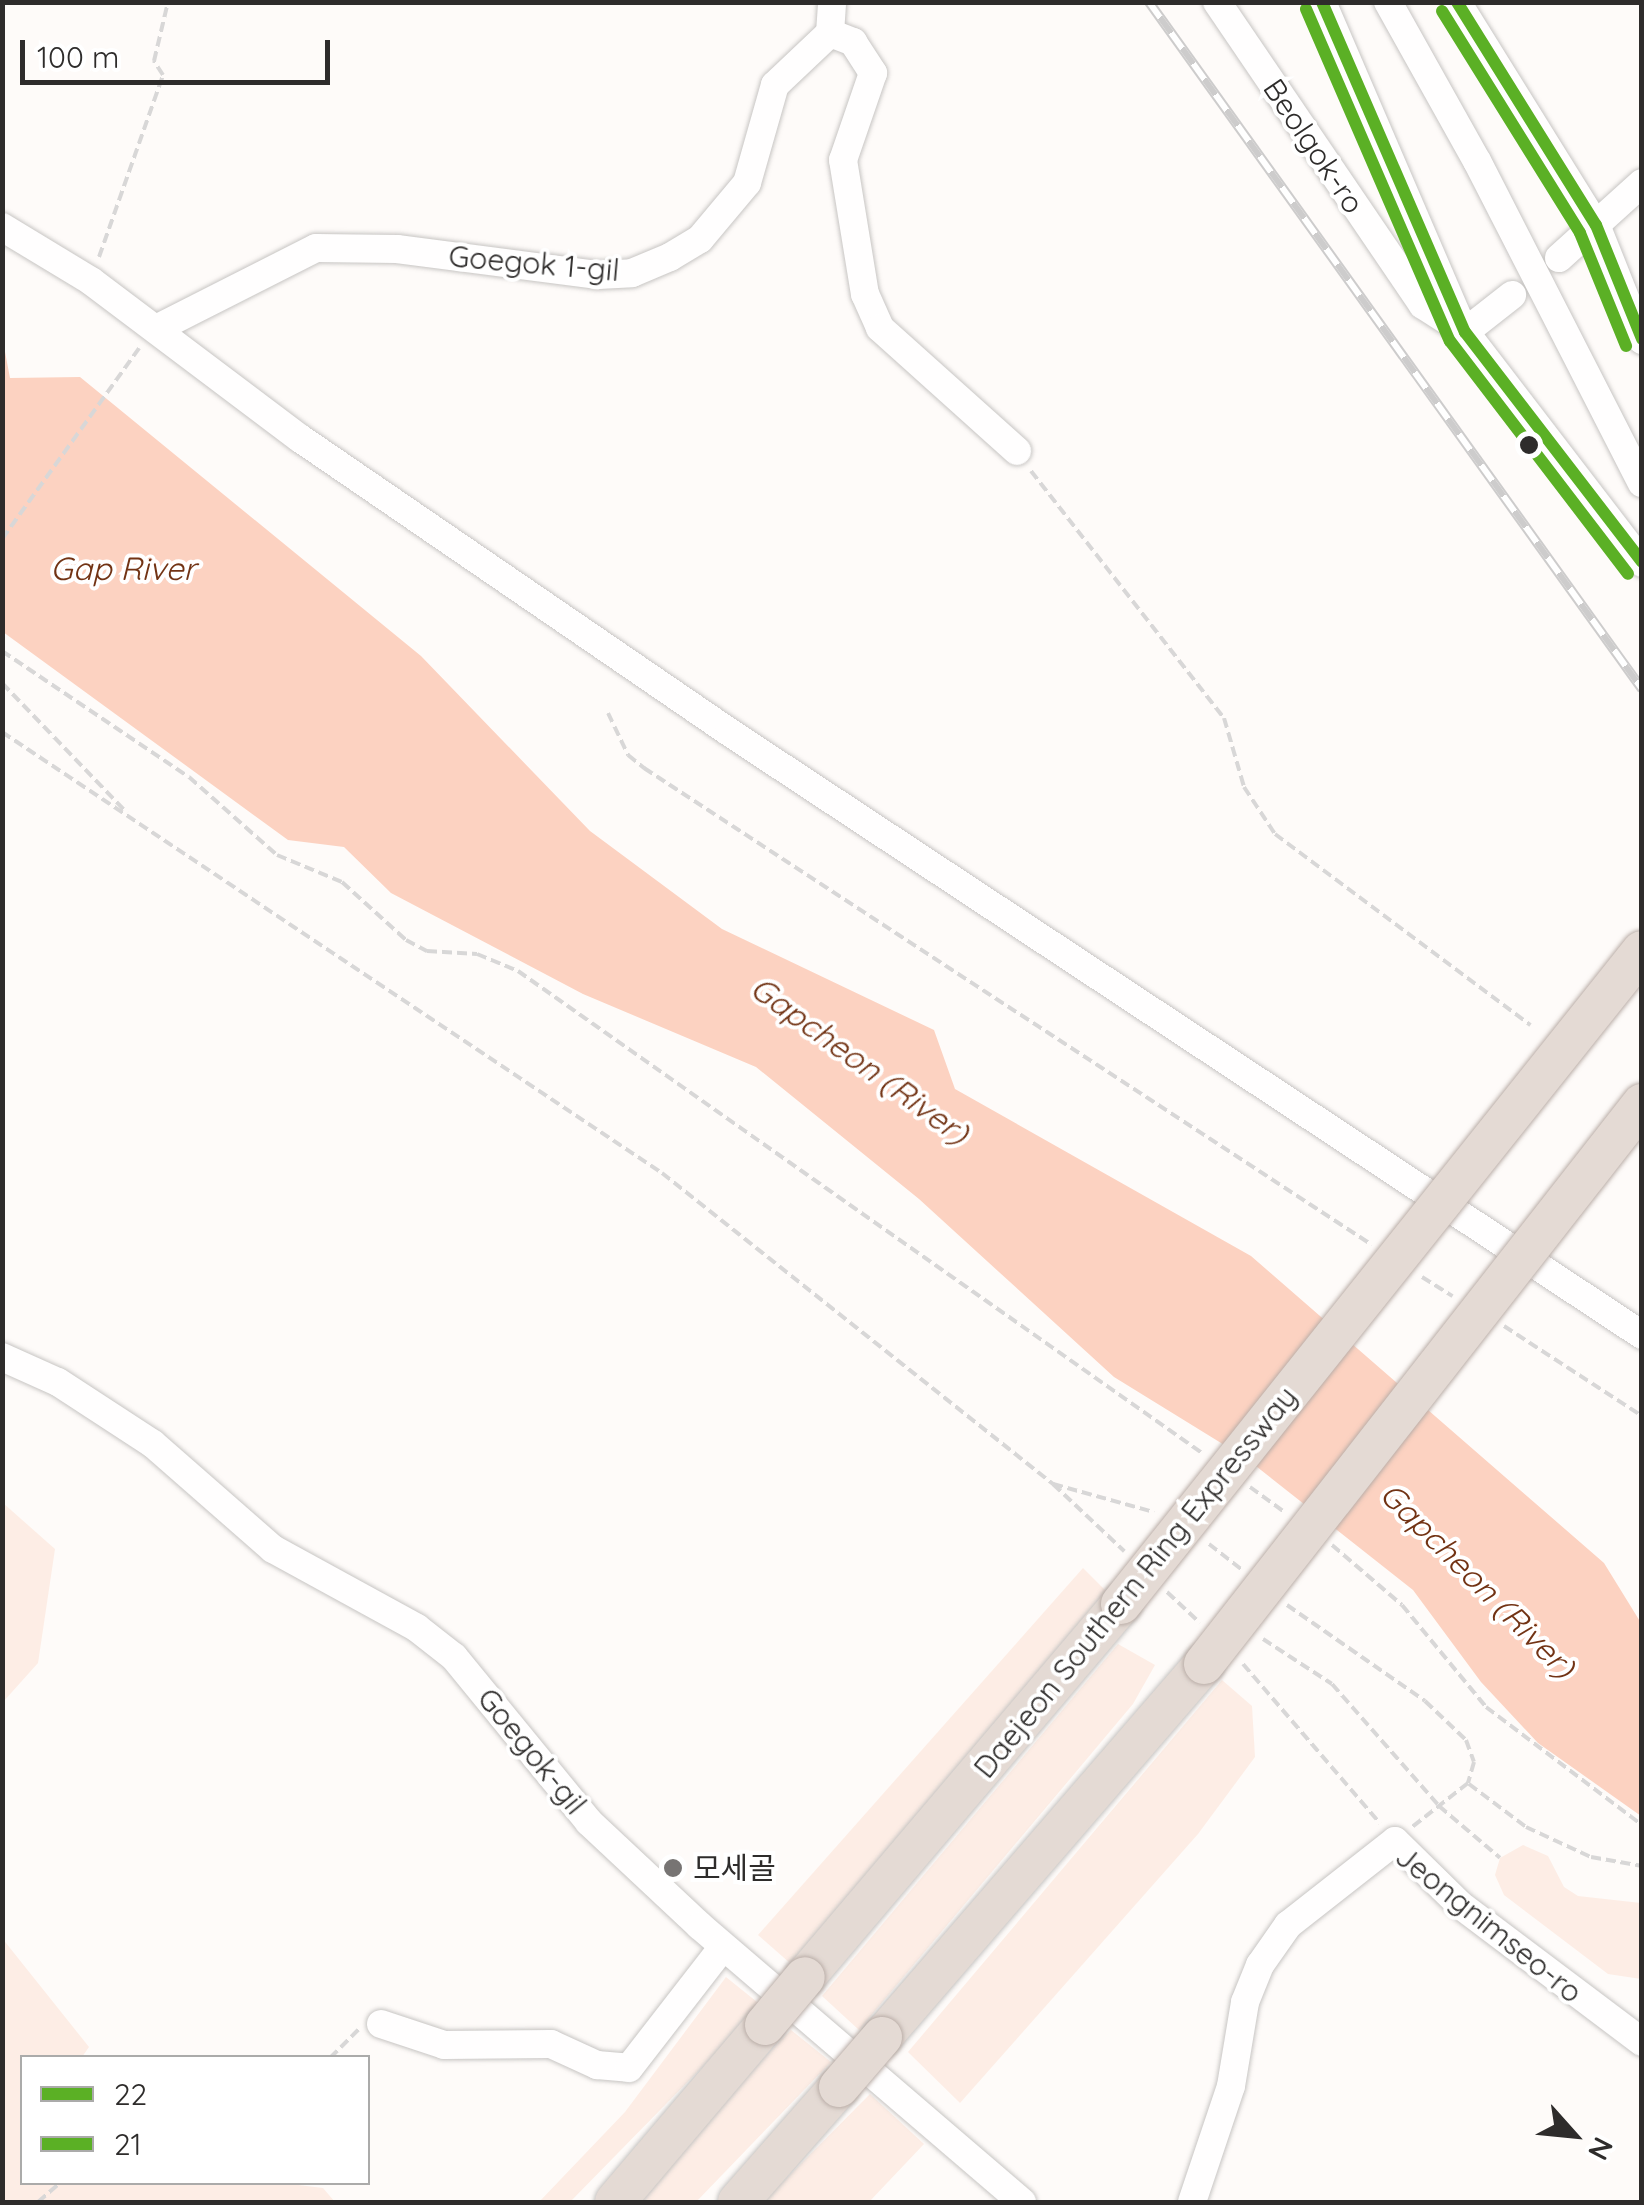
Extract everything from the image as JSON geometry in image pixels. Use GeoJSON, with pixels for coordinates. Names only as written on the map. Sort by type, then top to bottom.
{"type":"FeatureCollection","features":[{"type":"Feature","properties":{"kind":"highway","name":"Daejeon Southern Ring Expressway"},"geometry":{"type":"LineString","coordinates":[[615,2202],[1122,1604],[1642,951]]}},
{"type":"Feature","properties":{"kind":"highway"},"geometry":{"type":"LineString","coordinates":[[738,2202],[1217,1651],[1642,1104]]}},
{"type":"Feature","properties":{"kind":"street"},"geometry":{"type":"LineString","coordinates":[[832,2],[830,33],[853,42],[873,73],[843,160],[865,294],[880,328],[1017,451]]}},
{"type":"Feature","properties":{"kind":"street","name":"Beolgok-ro"},"geometry":{"type":"LineString","coordinates":[[1217,2],[1424,306],[1464,332],[1642,562]]}},
{"type":"Feature","properties":{"kind":"street"},"geometry":{"type":"LineString","coordinates":[[1322,2],[1464,332],[1512,294]]}},
{"type":"Feature","properties":{"kind":"street"},"geometry":{"type":"LineString","coordinates":[[1388,2],[1477,160],[1642,484]]}},
{"type":"Feature","properties":{"kind":"street"},"geometry":{"type":"LineString","coordinates":[[1457,2],[1596,226],[1642,340]]}},
{"type":"Feature","properties":{"kind":"street","name":"Goegok 1-gil"},"geometry":{"type":"LineString","coordinates":[[158,328],[316,248],[397,250],[598,275],[632,273],[670,257],[728,212],[759,154],[775,86],[830,33]]}},
{"type":"Feature","properties":{"kind":"street"},"geometry":{"type":"LineString","coordinates":[[1558,258],[1642,183]]}},
{"type":"Feature","properties":{"kind":"street"},"geometry":{"type":"LineString","coordinates":[[2,227],[91,280],[300,438],[729,732],[1642,1336]]}},
{"type":"Feature","properties":{"kind":"street","name":"Goegok-gil"},"geometry":{"type":"LineString","coordinates":[[2,1357],[58,1382],[152,1444],[273,1549],[417,1628],[454,1657],[589,1822],[723,1947],[1022,2202]]}},
{"type":"Feature","properties":{"kind":"street","name":"Jeongnimseo-ro"},"geometry":{"type":"LineString","coordinates":[[1192,2202],[1231,2086],[1245,2002],[1260,1965],[1288,1925],[1394,1841],[1460,1904],[1642,2042]]}},
{"type":"Feature","properties":{"kind":"street"},"geometry":{"type":"LineString","coordinates":[[381,2024],[444,2045],[551,2044],[597,2065],[629,2068],[723,1947]]}},
{"type":"Feature","properties":{"kind":"path"},"geometry":{"type":"LineString","coordinates":[[91,280],[162,75],[154,61],[168,2]]}},
{"type":"Feature","properties":{"kind":"path"},"geometry":{"type":"LineString","coordinates":[[2,539],[127,360]]}},
{"type":"Feature","properties":{"kind":"path"},"geometry":{"type":"LineString","coordinates":[[1017,451],[1224,718],[1244,787],[1275,834],[1530,1024]]}},
{"type":"Feature","properties":{"kind":"path"},"geometry":{"type":"LineString","coordinates":[[2,651],[188,778],[277,854],[342,882],[406,940],[427,951],[477,954],[518,971],[1210,1459]]}},
{"type":"Feature","properties":{"kind":"path"},"geometry":{"type":"LineString","coordinates":[[2,683],[133,818]]}},
{"type":"Feature","properties":{"kind":"path"},"geometry":{"type":"LineString","coordinates":[[608,713],[628,755],[644,768],[1376,1248]]}},
{"type":"Feature","properties":{"kind":"path"},"geometry":{"type":"LineString","coordinates":[[2,732],[647,1163],[1053,1484],[1138,1564]]}},
{"type":"Feature","properties":{"kind":"path"},"geometry":{"type":"LineString","coordinates":[[1410,1269],[1460,1301]]}},
{"type":"Feature","properties":{"kind":"path"},"geometry":{"type":"LineString","coordinates":[[1493,1322],[1523,1334],[1642,1416]]}},
{"type":"Feature","properties":{"kind":"path"},"geometry":{"type":"LineString","coordinates":[[1242,1482],[1288,1514]]}},
{"type":"Feature","properties":{"kind":"path"},"geometry":{"type":"LineString","coordinates":[[1053,1484],[1164,1516]]}},
{"type":"Feature","properties":{"kind":"path"},"geometry":{"type":"LineString","coordinates":[[1195,1533],[1252,1578]]}},
{"type":"Feature","properties":{"kind":"path"},"geometry":{"type":"LineString","coordinates":[[1329,1544],[1402,1605],[1486,1707],[1642,1825]]}},
{"type":"Feature","properties":{"kind":"path"},"geometry":{"type":"LineString","coordinates":[[1166,1591],[1394,1841],[1468,1783],[1474,1762],[1466,1740],[1425,1701],[1280,1600]]}},
{"type":"Feature","properties":{"kind":"path"},"geometry":{"type":"LineString","coordinates":[[1252,1632],[1332,1684],[1439,1806],[1500,1858]]}},
{"type":"Feature","properties":{"kind":"path"},"geometry":{"type":"LineString","coordinates":[[1468,1783],[1526,1827],[1590,1857],[1642,1866]]}},
{"type":"Feature","properties":{"kind":"path"},"geometry":{"type":"LineString","coordinates":[[333,2055],[361,2027],[381,2024]]}},
{"type":"Feature","properties":{"kind":"path"},"geometry":{"type":"LineString","coordinates":[[38,2202],[58,2185]]}},
{"type":"Feature","properties":{"kind":"shaded area"},"geometry":{"type":"Polygon","coordinates":[[[3,1503],[55,1549],[38,1663],[3,1702],[3,1503]]]}},
{"type":"Feature","properties":{"kind":"shaded area"},"geometry":{"type":"Polygon","coordinates":[[[1083,1568],[1107,1592],[791,1964],[758,1935],[1083,1568]]]}},
{"type":"Feature","properties":{"kind":"shaded area"},"geometry":{"type":"Polygon","coordinates":[[[1118,1644],[1155,1665],[1133,1704],[859,2030],[822,1996],[1118,1644]]]}},
{"type":"Feature","properties":{"kind":"shaded area"},"geometry":{"type":"Polygon","coordinates":[[[1222,1680],[1252,1706],[1255,1757],[1198,1834],[960,2103],[908,2052],[1222,1680]]]}},
{"type":"Feature","properties":{"kind":"shaded area"},"geometry":{"type":"Polygon","coordinates":[[[1523,1845],[1548,1856],[1564,1887],[1578,1896],[1641,1903],[1641,1979],[1608,1974],[1504,1895],[1495,1875],[1500,1858],[1523,1845]]]}},
{"type":"Feature","properties":{"kind":"shaded area"},"geometry":{"type":"Polygon","coordinates":[[[2,1938],[89,2047],[83,2055],[20,2055],[20,2185],[298,2185],[323,2188],[335,2202],[3,2202],[2,1938]]]}},
{"type":"Feature","properties":{"kind":"shaded area"},"geometry":{"type":"Polygon","coordinates":[[[726,1977],[762,2006],[570,2202],[539,2202],[625,2112],[726,1977]]]}},
{"type":"Feature","properties":{"kind":"shaded area"},"geometry":{"type":"Polygon","coordinates":[[[791,2030],[831,2062],[696,2202],[624,2202],[791,2030]]]}},
{"type":"Feature","properties":{"kind":"shaded area"},"geometry":{"type":"Polygon","coordinates":[[[870,2094],[924,2144],[869,2202],[763,2202],[870,2094]]]}},
{"type":"Feature","properties":{"kind":"water","name":"Gap River"},"geometry":{"type":"Polygon","coordinates":[[[2,336],[10,378],[80,377],[421,656],[590,831],[722,929],[934,1030],[955,1089],[1251,1256],[1604,1563],[1641,1623],[1641,1816],[1538,1743],[1481,1682],[1413,1590],[1247,1459],[1114,1377],[919,1199],[756,1067],[583,994],[391,893],[344,847],[288,840],[3,632],[2,336]]]}},
{"type":"Feature","properties":{"kind":"railway"},"geometry":{"type":"LineString","coordinates":[[1149,2],[1642,689]]}},
{"type":"Feature","properties":{"kind":"transit line","name":"22"},"geometry":{"type":"LineString","coordinates":[[1322,2],[1465,332],[1642,562]]}},
{"type":"Feature","properties":{"kind":"transit line","name":"22"},"geometry":{"type":"LineString","coordinates":[[1457,2],[1596,225],[1642,339]]}},
{"type":"Feature","properties":{"kind":"transit line","name":"21"},"geometry":{"type":"LineString","coordinates":[[1306,9],[1450,341],[1628,574]]}},
{"type":"Feature","properties":{"kind":"transit line","name":"21"},"geometry":{"type":"LineString","coordinates":[[1442,11],[1580,233],[1626,346]]}},
{"type":"Feature","properties":{"kind":"place","name":"모세골"},"geometry":{"type":"Point","coordinates":[673,1868]}},
{"type":"Feature","properties":{"kind":"water label","name":"Gapcheon (River)"},"geometry":{"type":"Point","coordinates":[860,1060]}},
{"type":"Feature","properties":{"kind":"water label","name":"Gapcheon (River)"},"geometry":{"type":"Point","coordinates":[1478,1580]}}]}
